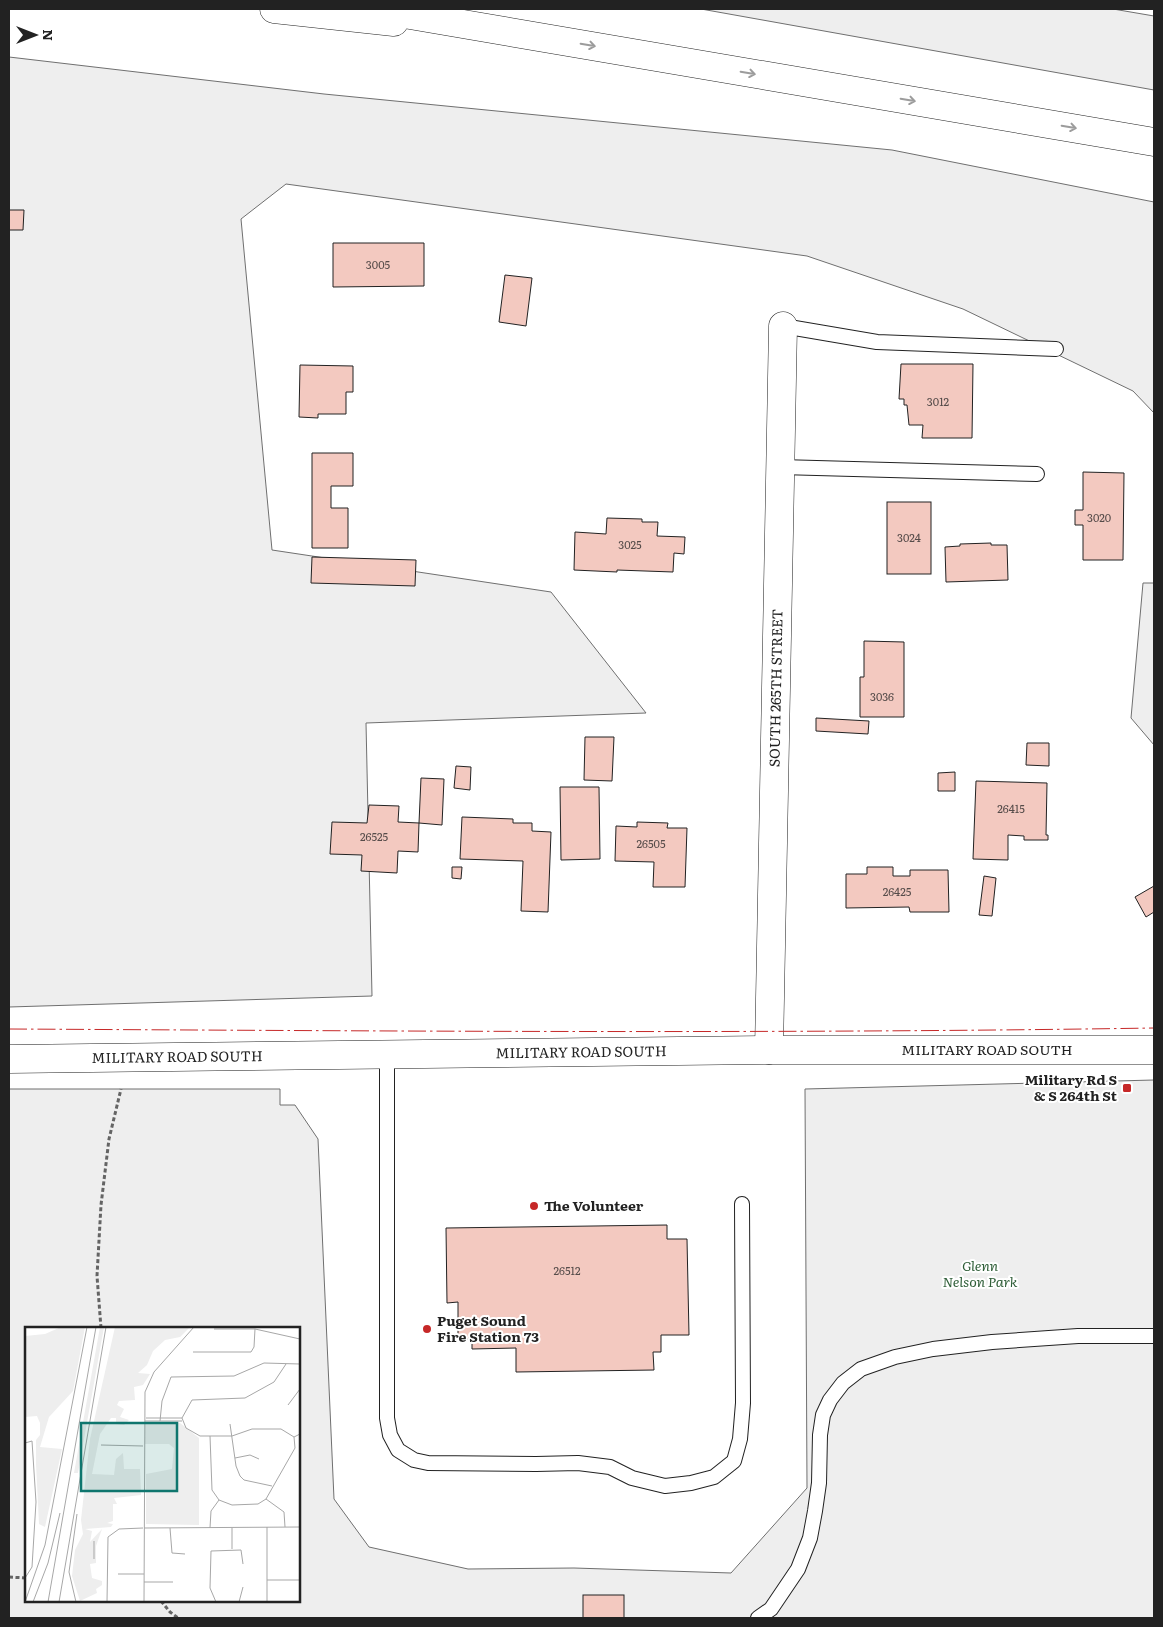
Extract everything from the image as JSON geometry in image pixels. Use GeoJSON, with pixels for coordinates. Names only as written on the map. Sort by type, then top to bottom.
{"type":"FeatureCollection","features":[{"type":"Feature","properties":{"kind":"main road"},"geometry":{"type":"LineString","coordinates":[[274,9],[540,37]]}},
{"type":"Feature","properties":{"kind":"main road"},"geometry":{"type":"LineString","coordinates":[[375,9],[1154,142]]}},
{"type":"Feature","properties":{"kind":"main road","name":"SOUTH 265TH STREET"},"geometry":{"type":"LineString","coordinates":[[769,1050],[783,326]]}},
{"type":"Feature","properties":{"kind":"main road","name":"MILITARY ROAD SOUTH"},"geometry":{"type":"LineString","coordinates":[[9,1059],[769,1050],[1154,1050]]}},
{"type":"Feature","properties":{"kind":"lane"},"geometry":{"type":"LineString","coordinates":[[783,326],[877,342],[1056,349]]}},
{"type":"Feature","properties":{"kind":"lane"},"geometry":{"type":"LineString","coordinates":[[780,467],[1037,474]]}},
{"type":"Feature","properties":{"kind":"lane"},"geometry":{"type":"LineString","coordinates":[[387,1055],[387,1418],[390,1436],[398,1450],[414,1460],[428,1463],[454,1464],[578,1463],[610,1467],[632,1478],[665,1486],[691,1483],[714,1477],[734,1461],[740,1439],[743,1403],[742,1204]]}},
{"type":"Feature","properties":{"kind":"lane"},"geometry":{"type":"LineString","coordinates":[[758,1618],[772,1609],[798,1569],[810,1538],[815,1510],[819,1483],[820,1436],[823,1414],[830,1400],[843,1383],[861,1369],[876,1362],[933,1349],[992,1342],[1078,1336],[1154,1336]]}},
{"type":"Feature","properties":{"kind":"path"},"geometry":{"type":"LineString","coordinates":[[101,1327],[98,1276],[101,1205],[109,1139],[122,1089]]}},
{"type":"Feature","properties":{"kind":"path"},"geometry":{"type":"LineString","coordinates":[[9,1577],[25,1578]]}},
{"type":"Feature","properties":{"kind":"path"},"geometry":{"type":"LineString","coordinates":[[163,1602],[170,1612],[178,1618]]}},
{"type":"Feature","properties":{"kind":"green space"},"geometry":{"type":"Polygon","coordinates":[[[701,9],[1113,9],[1154,16],[1154,90],[701,9]]]}},
{"type":"Feature","properties":{"kind":"green space"},"geometry":{"type":"Polygon","coordinates":[[[9,57],[324,94],[892,150],[1154,202],[1154,413],[1133,391],[963,309],[807,256],[286,184],[241,219],[272,550],[551,592],[646,713],[366,723],[372,996],[9,1007],[9,57]]]}},
{"type":"Feature","properties":{"kind":"green space"},"geometry":{"type":"Polygon","coordinates":[[[1143,583],[1154,583],[1154,745],[1131,718],[1143,583]]]}},
{"type":"Feature","properties":{"kind":"green space","name":"Glenn Nelson Park"},"geometry":{"type":"Polygon","coordinates":[[[1154,1080],[1154,1618],[9,1618],[9,1089],[280,1089],[280,1105],[295,1105],[318,1139],[334,1499],[369,1547],[468,1569],[574,1568],[731,1573],[807,1488],[805,1089],[1154,1080]]]}},
{"type":"Feature","properties":{"kind":"building"},"geometry":{"type":"Polygon","coordinates":[[[9,210],[24,210],[23,230],[9,230],[9,210]]]}},
{"type":"Feature","properties":{"kind":"building"},"geometry":{"type":"Polygon","coordinates":[[[333,243],[424,243],[424,286],[333,287],[333,243]]]}},
{"type":"Feature","properties":{"kind":"building"},"geometry":{"type":"Polygon","coordinates":[[[505,275],[532,278],[526,326],[499,322],[505,275]]]}},
{"type":"Feature","properties":{"kind":"building"},"geometry":{"type":"Polygon","coordinates":[[[901,364],[973,364],[972,438],[922,438],[923,425],[909,425],[907,405],[904,405],[904,399],[899,399],[901,364]]]}},
{"type":"Feature","properties":{"kind":"building"},"geometry":{"type":"Polygon","coordinates":[[[300,365],[353,366],[353,392],[346,392],[346,414],[318,414],[318,418],[299,417],[300,365]]]}},
{"type":"Feature","properties":{"kind":"building"},"geometry":{"type":"Polygon","coordinates":[[[312,453],[353,453],[353,486],[331,486],[331,508],[348,508],[348,548],[312,548],[312,453]]]}},
{"type":"Feature","properties":{"kind":"building"},"geometry":{"type":"Polygon","coordinates":[[[1083,472],[1124,473],[1123,560],[1083,560],[1083,525],[1075,525],[1075,510],[1083,510],[1083,472]]]}},
{"type":"Feature","properties":{"kind":"building"},"geometry":{"type":"Polygon","coordinates":[[[887,502],[931,502],[931,574],[887,574],[887,502]]]}},
{"type":"Feature","properties":{"kind":"building"},"geometry":{"type":"Polygon","coordinates":[[[607,518],[642,519],[642,522],[658,522],[657,536],[685,537],[684,554],[674,553],[673,572],[574,570],[575,532],[606,534],[607,518]]]}},
{"type":"Feature","properties":{"kind":"building"},"geometry":{"type":"Polygon","coordinates":[[[991,543],[991,545],[1007,545],[1008,580],[946,582],[945,547],[960,546],[960,544],[991,543]]]}},
{"type":"Feature","properties":{"kind":"building"},"geometry":{"type":"Polygon","coordinates":[[[312,557],[416,560],[415,586],[311,583],[312,557]]]}},
{"type":"Feature","properties":{"kind":"building"},"geometry":{"type":"Polygon","coordinates":[[[864,641],[904,642],[904,717],[860,717],[860,677],[864,677],[864,641]]]}},
{"type":"Feature","properties":{"kind":"building"},"geometry":{"type":"Polygon","coordinates":[[[816,718],[869,721],[868,734],[816,731],[816,718]]]}},
{"type":"Feature","properties":{"kind":"building"},"geometry":{"type":"Polygon","coordinates":[[[585,737],[614,737],[612,781],[584,780],[585,737]]]}},
{"type":"Feature","properties":{"kind":"building"},"geometry":{"type":"Polygon","coordinates":[[[1027,743],[1049,743],[1049,766],[1026,765],[1027,743]]]}},
{"type":"Feature","properties":{"kind":"building"},"geometry":{"type":"Polygon","coordinates":[[[456,766],[471,767],[470,790],[454,788],[456,766]]]}},
{"type":"Feature","properties":{"kind":"building"},"geometry":{"type":"Polygon","coordinates":[[[955,772],[955,791],[938,791],[938,773],[955,772]]]}},
{"type":"Feature","properties":{"kind":"building"},"geometry":{"type":"Polygon","coordinates":[[[421,778],[444,779],[442,825],[419,823],[421,778]]]}},
{"type":"Feature","properties":{"kind":"building"},"geometry":{"type":"Polygon","coordinates":[[[976,781],[1047,783],[1046,835],[1048,835],[1048,840],[1024,840],[1024,836],[1008,835],[1008,860],[973,859],[976,781]]]}},
{"type":"Feature","properties":{"kind":"building"},"geometry":{"type":"Polygon","coordinates":[[[560,787],[599,787],[600,859],[561,860],[560,787]]]}},
{"type":"Feature","properties":{"kind":"building"},"geometry":{"type":"Polygon","coordinates":[[[369,805],[399,806],[398,822],[419,823],[418,852],[398,851],[397,873],[361,871],[362,855],[330,854],[332,822],[367,823],[369,805]]]}},
{"type":"Feature","properties":{"kind":"building"},"geometry":{"type":"Polygon","coordinates":[[[462,817],[513,819],[513,823],[532,823],[532,831],[551,832],[548,912],[521,911],[523,861],[460,859],[462,817]]]}},
{"type":"Feature","properties":{"kind":"building"},"geometry":{"type":"Polygon","coordinates":[[[637,822],[668,823],[667,828],[687,828],[685,887],[653,887],[654,862],[615,861],[616,826],[637,827],[637,822]]]}},
{"type":"Feature","properties":{"kind":"building"},"geometry":{"type":"Polygon","coordinates":[[[452,867],[462,867],[461,879],[452,878],[452,867]]]}},
{"type":"Feature","properties":{"kind":"building"},"geometry":{"type":"Polygon","coordinates":[[[867,867],[893,867],[893,876],[910,876],[910,870],[948,870],[949,912],[910,912],[909,907],[846,908],[846,874],[867,874],[867,867]]]}},
{"type":"Feature","properties":{"kind":"building"},"geometry":{"type":"Polygon","coordinates":[[[984,876],[996,878],[992,916],[979,915],[984,876]]]}},
{"type":"Feature","properties":{"kind":"building"},"geometry":{"type":"Polygon","coordinates":[[[1154,886],[1154,912],[1146,917],[1135,897],[1154,886]]]}},
{"type":"Feature","properties":{"kind":"building"},"geometry":{"type":"Polygon","coordinates":[[[667,1225],[667,1239],[687,1239],[689,1335],[661,1335],[661,1352],[653,1352],[654,1370],[516,1372],[516,1348],[472,1349],[472,1339],[458,1339],[458,1302],[447,1303],[446,1228],[667,1225]]]}},
{"type":"Feature","properties":{"kind":"building"},"geometry":{"type":"Polygon","coordinates":[[[583,1595],[624,1595],[624,1618],[583,1618],[583,1595]]]}},
{"type":"Feature","properties":{"kind":"power"},"geometry":{"type":"LineString","coordinates":[[9,1029],[725,1031],[1154,1028]]}},
{"type":"Feature","properties":{"kind":"place","name":"Military Rd S & S 264th St"},"geometry":{"type":"Point","coordinates":[1127,1088]}},
{"type":"Feature","properties":{"kind":"place","name":"The Volunteer"},"geometry":{"type":"Point","coordinates":[534,1206]}},
{"type":"Feature","properties":{"kind":"place","name":"Puget Sound Fire Station 73"},"geometry":{"type":"Point","coordinates":[427,1329]}}]}
